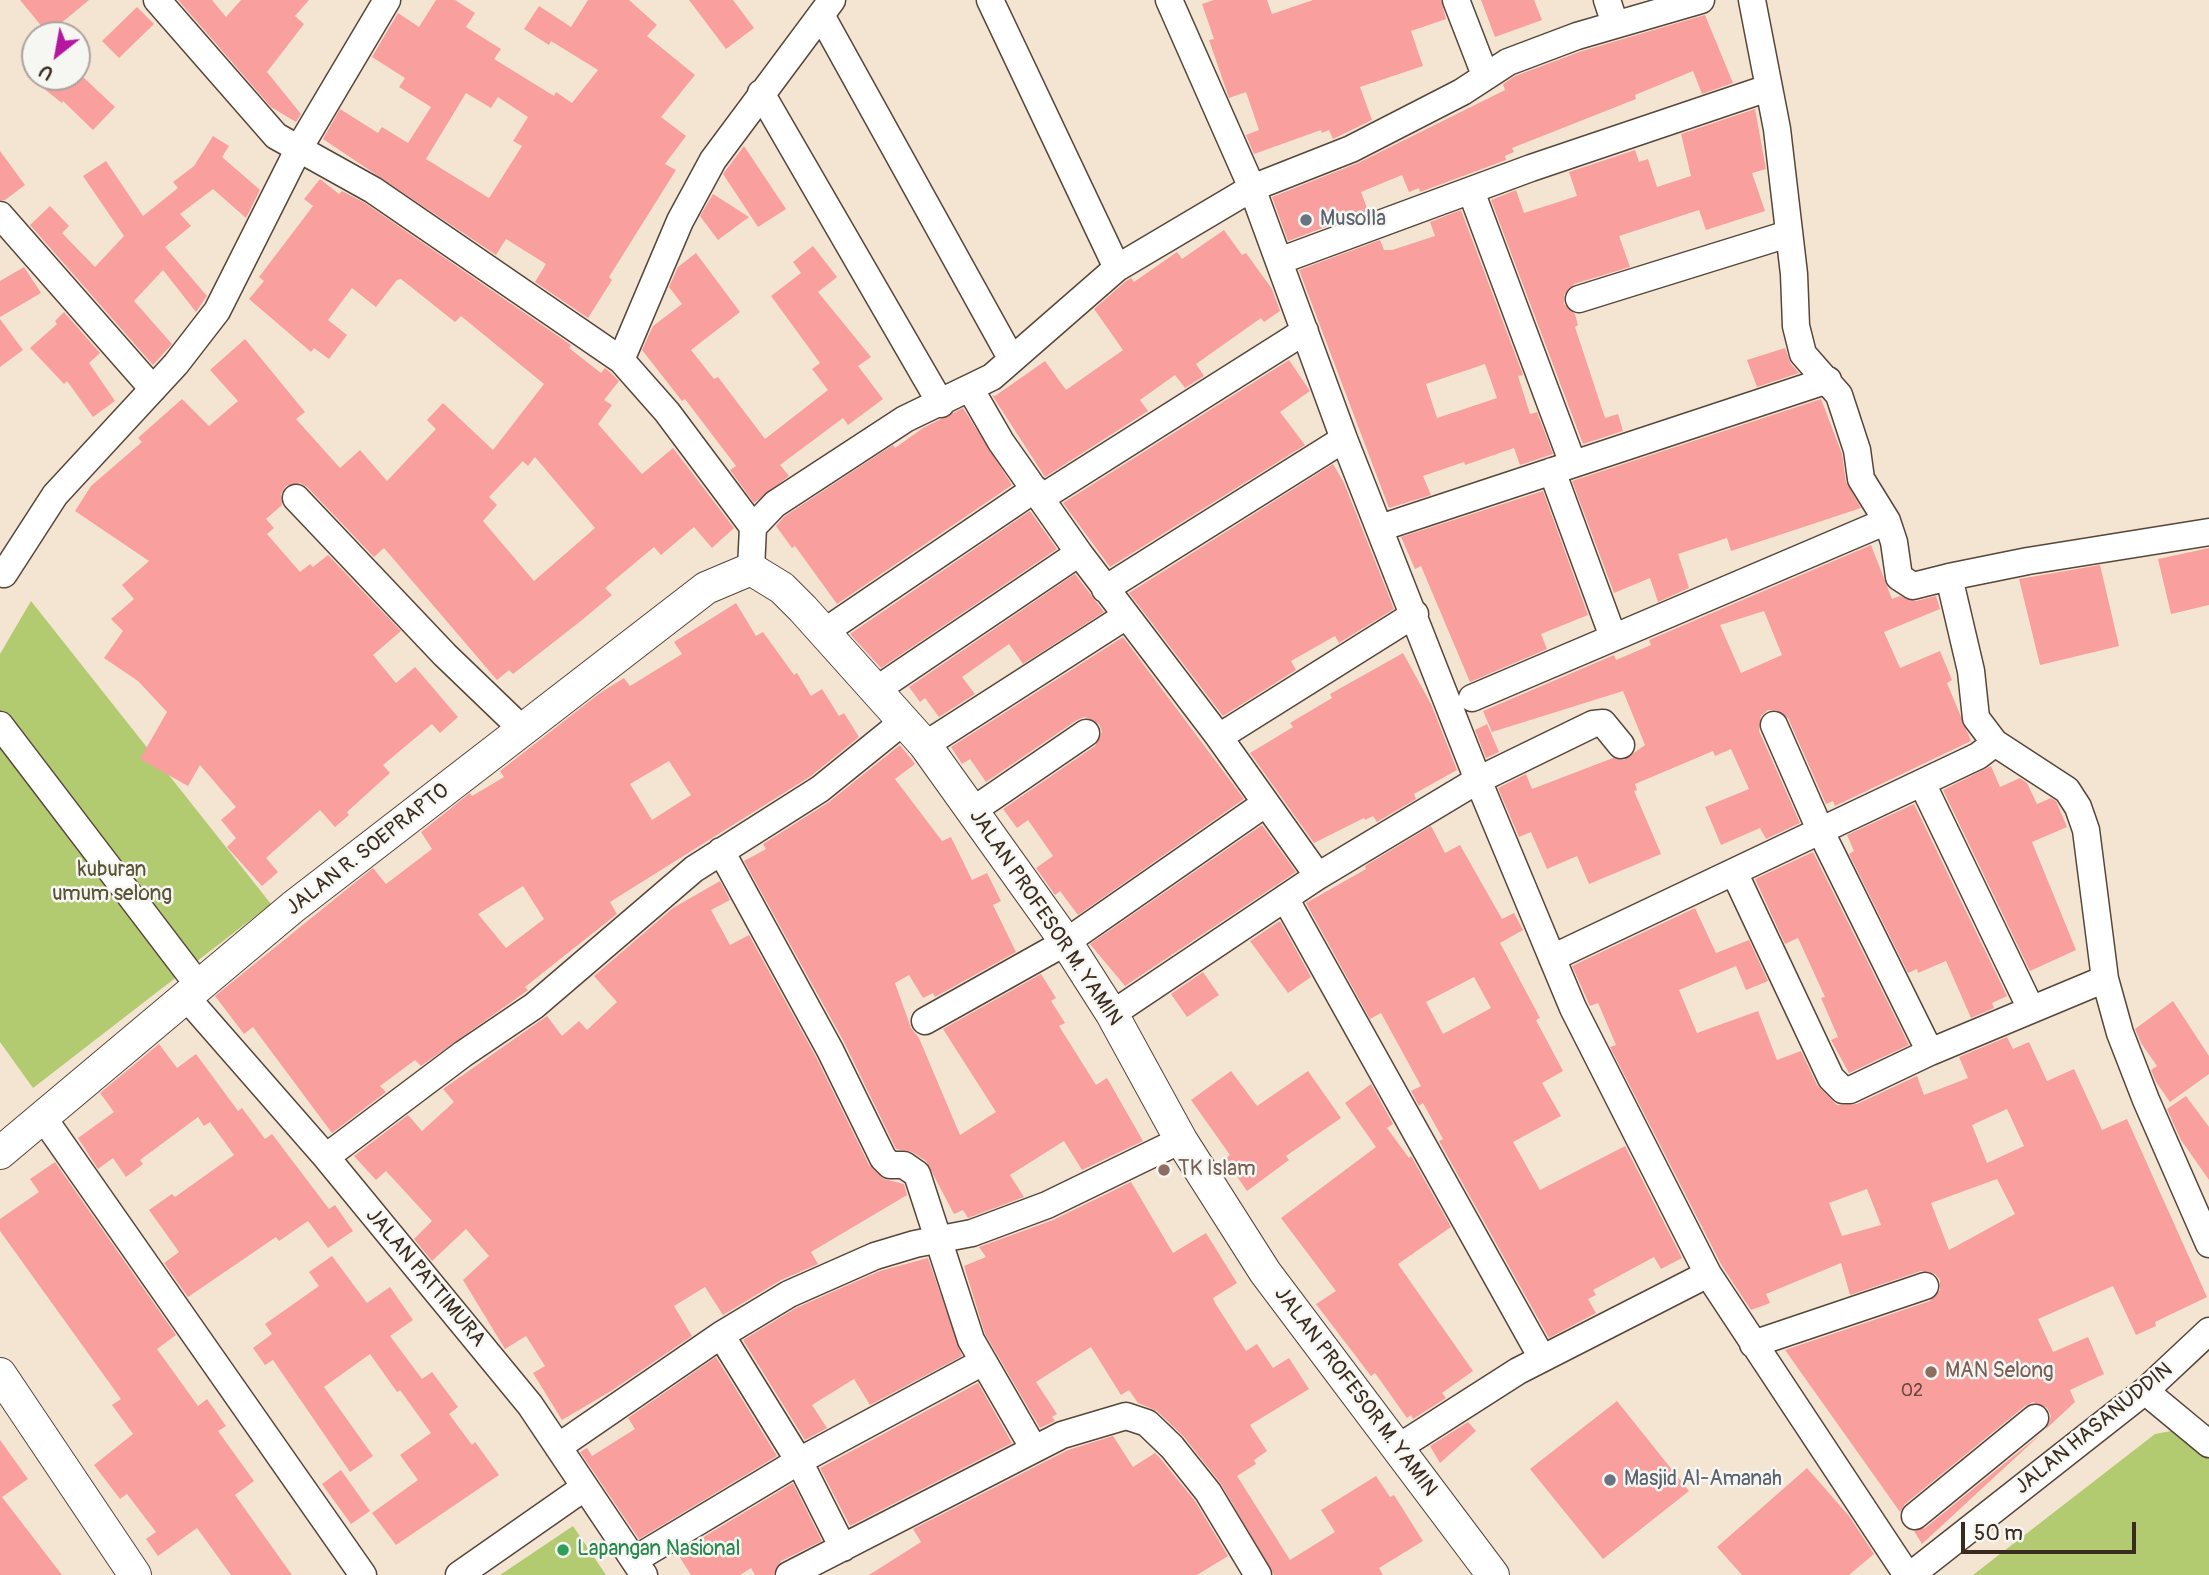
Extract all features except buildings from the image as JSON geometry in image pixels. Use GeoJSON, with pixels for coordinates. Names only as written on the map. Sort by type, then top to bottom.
{"type":"FeatureCollection","features":[{"type":"Feature","properties":{"kind":"main road","name":"JALAN PROFESOR M. YAMIN"},"geometry":{"type":"LineString","coordinates":[[751,569],[782,588],[925,746],[1066,942],[1112,1014],[1181,1140],[1265,1272],[1485,1572]]}},
{"type":"Feature","properties":{"kind":"main road","name":"JALAN R. SOEPRAPTO"},"geometry":{"type":"LineString","coordinates":[[0,1153],[293,907],[706,589],[751,569]]}},
{"type":"Feature","properties":{"kind":"main road"},"geometry":{"type":"LineString","coordinates":[[0,1374],[135,1575]]}},
{"type":"Feature","properties":{"kind":"street"},"geometry":{"type":"LineString","coordinates":[[158,0],[261,122],[288,145],[373,190],[621,360],[667,412],[753,527],[751,569]]}},
{"type":"Feature","properties":{"kind":"street"},"geometry":{"type":"LineString","coordinates":[[1,575],[55,495],[153,389],[217,311],[299,150],[387,0]]}},
{"type":"Feature","properties":{"kind":"street"},"geometry":{"type":"LineString","coordinates":[[990,0],[1117,268]]}},
{"type":"Feature","properties":{"kind":"street"},"geometry":{"type":"LineString","coordinates":[[1169,0],[1252,188],[1345,439],[1478,780],[1552,958],[1597,1057],[1708,1274],[1909,1575]]}},
{"type":"Feature","properties":{"kind":"street"},"geometry":{"type":"LineString","coordinates":[[1456,0],[1485,75]]}},
{"type":"Feature","properties":{"kind":"street"},"geometry":{"type":"LineString","coordinates":[[753,527],[775,503],[905,419],[971,390],[992,377],[1117,268],[1252,188],[1351,149],[1462,92],[1485,75],[1611,12],[1701,0]]}},
{"type":"Feature","properties":{"kind":"street"},"geometry":{"type":"LineString","coordinates":[[1752,0],[1777,129],[1799,341],[1809,364],[1828,380],[1849,421],[1861,479],[1887,521],[1902,581],[1913,586],[2028,561],[2209,532]]}},
{"type":"Feature","properties":{"kind":"street"},"geometry":{"type":"LineString","coordinates":[[621,360],[690,198],[713,160],[761,93],[827,7],[1011,358]]}},
{"type":"Feature","properties":{"kind":"street"},"geometry":{"type":"LineString","coordinates":[[1279,261],[1768,88]]}},
{"type":"Feature","properties":{"kind":"street"},"geometry":{"type":"LineString","coordinates":[[761,93],[941,404]]}},
{"type":"Feature","properties":{"kind":"street"},"geometry":{"type":"LineString","coordinates":[[1471,191],[1563,467],[1613,637]]}},
{"type":"Feature","properties":{"kind":"street"},"geometry":{"type":"LineString","coordinates":[[0,215],[153,389]]}},
{"type":"Feature","properties":{"kind":"street"},"geometry":{"type":"LineString","coordinates":[[1579,299],[1788,234]]}},
{"type":"Feature","properties":{"kind":"street"},"geometry":{"type":"LineString","coordinates":[[824,632],[1038,494],[1305,331]]}},
{"type":"Feature","properties":{"kind":"street"},"geometry":{"type":"LineString","coordinates":[[1380,528],[1828,380]]}},
{"type":"Feature","properties":{"kind":"street"},"geometry":{"type":"LineString","coordinates":[[971,390],[1001,442],[1079,553],[1219,737],[1318,876]]}},
{"type":"Feature","properties":{"kind":"street"},"geometry":{"type":"LineString","coordinates":[[1105,589],[1345,439]]}},
{"type":"Feature","properties":{"kind":"street"},"geometry":{"type":"LineString","coordinates":[[296,498],[445,655],[523,730]]}},
{"type":"Feature","properties":{"kind":"street"},"geometry":{"type":"LineString","coordinates":[[1472,698],[1887,521]]}},
{"type":"Feature","properties":{"kind":"street"},"geometry":{"type":"LineString","coordinates":[[876,690],[1079,553]]}},
{"type":"Feature","properties":{"kind":"street"},"geometry":{"type":"LineString","coordinates":[[1949,577],[1971,671],[1976,718],[1995,743],[2044,772],[2067,790],[2078,807],[2086,830],[2105,979],[2120,1033],[2209,1244]]}},
{"type":"Feature","properties":{"kind":"street"},"geometry":{"type":"LineString","coordinates":[[1219,737],[1415,614]]}},
{"type":"Feature","properties":{"kind":"street"},"geometry":{"type":"LineString","coordinates":[[925,746],[1126,615]]}},
{"type":"Feature","properties":{"kind":"street"},"geometry":{"type":"LineString","coordinates":[[326,1157],[463,1054],[534,1006],[694,869],[820,789],[904,721]]}},
{"type":"Feature","properties":{"kind":"street"},"geometry":{"type":"LineString","coordinates":[[1112,1014],[1318,876],[1478,780],[1593,724],[1603,723],[1621,745]]}},
{"type":"Feature","properties":{"kind":"street","name":"JALAN PATTIMURA"},"geometry":{"type":"LineString","coordinates":[[0,725],[192,991],[530,1405],[639,1567]]}},
{"type":"Feature","properties":{"kind":"street"},"geometry":{"type":"LineString","coordinates":[[1774,726],[1821,832],[1930,1052]]}},
{"type":"Feature","properties":{"kind":"street"},"geometry":{"type":"LineString","coordinates":[[972,811],[1086,733]]}},
{"type":"Feature","properties":{"kind":"street"},"geometry":{"type":"LineString","coordinates":[[1552,958],[1978,756],[1995,743]]}},
{"type":"Feature","properties":{"kind":"street"},"geometry":{"type":"LineString","coordinates":[[1922,783],[2031,1009]]}},
{"type":"Feature","properties":{"kind":"street"},"geometry":{"type":"LineString","coordinates":[[925,1021],[1066,942],[1266,803]]}},
{"type":"Feature","properties":{"kind":"street"},"geometry":{"type":"LineString","coordinates":[[721,851],[830,1050],[883,1158],[890,1166],[904,1165],[917,1174],[965,1325],[983,1362],[1034,1449]]}},
{"type":"Feature","properties":{"kind":"street"},"geometry":{"type":"LineString","coordinates":[[1734,872],[1837,1086],[1850,1090],[1930,1052],[2105,979]]}},
{"type":"Feature","properties":{"kind":"street"},"geometry":{"type":"LineString","coordinates":[[1284,898],[1542,1358]]}},
{"type":"Feature","properties":{"kind":"street"},"geometry":{"type":"LineString","coordinates":[[42,1116],[363,1575]]}},
{"type":"Feature","properties":{"kind":"street"},"geometry":{"type":"LineString","coordinates":[[558,1447],[721,1335],[789,1294],[875,1256],[915,1244],[937,1242],[972,1233],[1047,1205],[1181,1140]]}},
{"type":"Feature","properties":{"kind":"street"},"geometry":{"type":"LineString","coordinates":[[1396,1449],[1542,1358],[1708,1274]]}},
{"type":"Feature","properties":{"kind":"street"},"geometry":{"type":"LineString","coordinates":[[1753,1344],[1925,1286]]}},
{"type":"Feature","properties":{"kind":"street","name":"JALAN HASANUDDIN"},"geometry":{"type":"LineString","coordinates":[[1909,1575],[2146,1391],[2209,1331]]}},
{"type":"Feature","properties":{"kind":"street"},"geometry":{"type":"LineString","coordinates":[[721,1335],[799,1461],[843,1548]]}},
{"type":"Feature","properties":{"kind":"street"},"geometry":{"type":"LineString","coordinates":[[639,1567],[799,1461],[983,1362]]}},
{"type":"Feature","properties":{"kind":"street"},"geometry":{"type":"LineString","coordinates":[[2146,1391],[2209,1444]]}},
{"type":"Feature","properties":{"kind":"street"},"geometry":{"type":"LineString","coordinates":[[789,1575],[1034,1449],[1072,1432],[1126,1416],[1147,1423],[1172,1447],[1208,1492],[1258,1575]]}},
{"type":"Feature","properties":{"kind":"street"},"geometry":{"type":"LineString","coordinates":[[1914,1516],[2035,1418]]}},
{"type":"Feature","properties":{"kind":"street"},"geometry":{"type":"LineString","coordinates":[[1958,1482],[1986,1516]]}},
{"type":"Feature","properties":{"kind":"street"},"geometry":{"type":"LineString","coordinates":[[459,1575],[585,1487]]}},
{"type":"Feature","properties":{"kind":"green space","name":"kuburan umum selong"},"geometry":{"type":"Polygon","coordinates":[[[31,601],[271,904],[33,1088],[0,1042],[0,654],[31,601]]]}},
{"type":"Feature","properties":{"kind":"green space"},"geometry":{"type":"Polygon","coordinates":[[[2209,1424],[2209,1575],[1973,1575],[2155,1434],[2209,1424]]]}},
{"type":"Feature","properties":{"kind":"green space","name":"Lapangan Nasional"},"geometry":{"type":"Polygon","coordinates":[[[573,1526],[606,1575],[500,1575],[573,1526]]]}},
{"type":"Feature","properties":{"kind":"place","name":"Musolla"},"geometry":{"type":"Point","coordinates":[1306,220]}},
{"type":"Feature","properties":{"kind":"place","name":"TK Islam"},"geometry":{"type":"Point","coordinates":[1164,1170]}},
{"type":"Feature","properties":{"kind":"place","name":"MAN Selong"},"geometry":{"type":"Point","coordinates":[1931,1372]}},
{"type":"Feature","properties":{"kind":"place","name":"Masjid Al-Amanah"},"geometry":{"type":"Point","coordinates":[1610,1480]}},
{"type":"Feature","properties":{"kind":"place","name":"Lapangan Nasional"},"geometry":{"type":"Point","coordinates":[563,1550]}}]}
